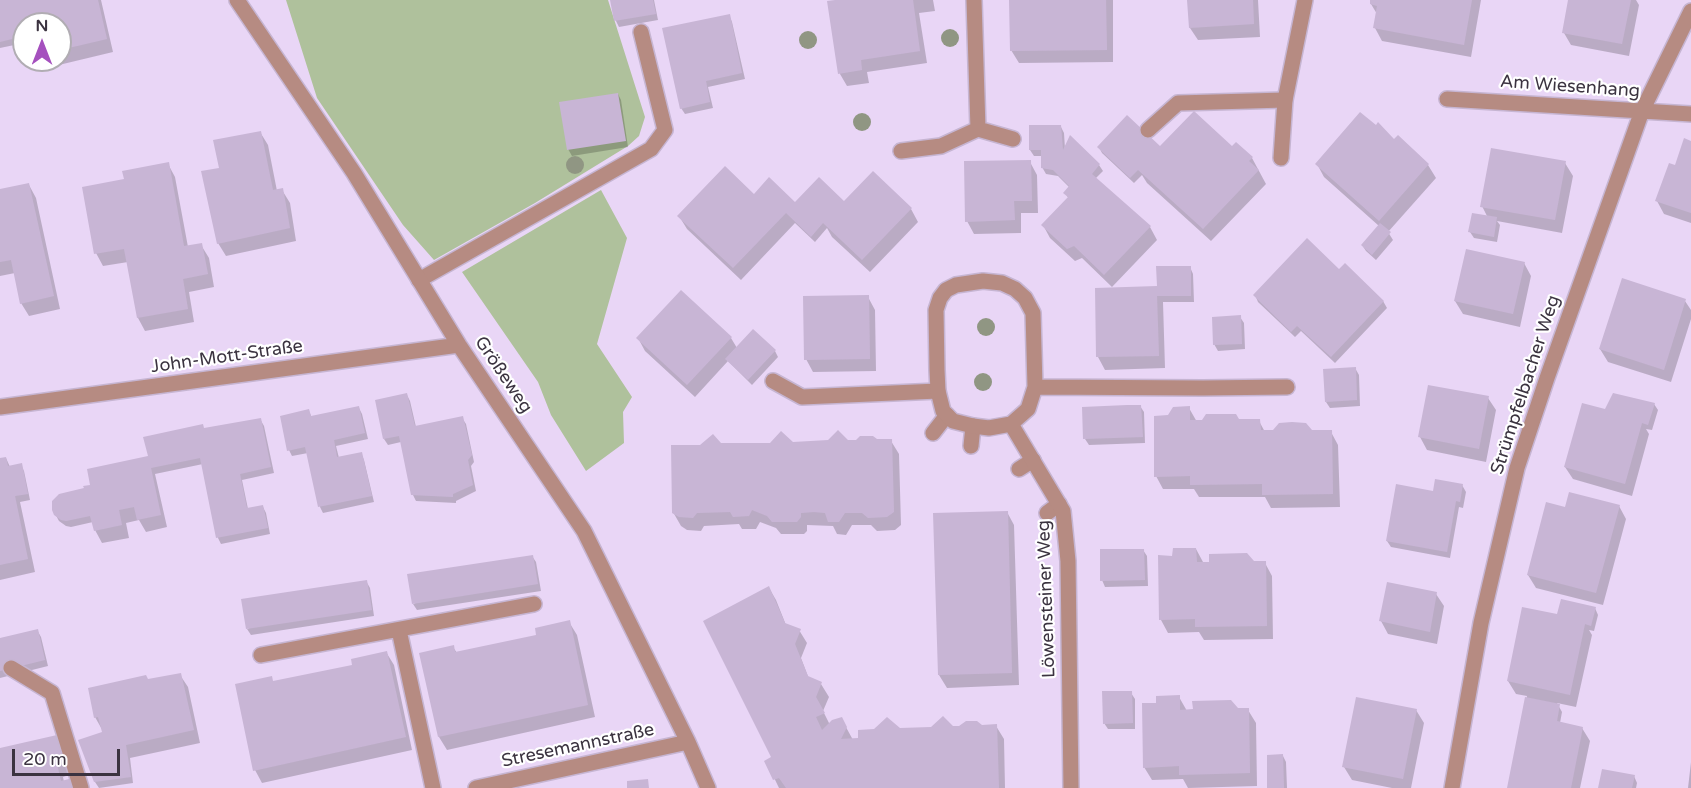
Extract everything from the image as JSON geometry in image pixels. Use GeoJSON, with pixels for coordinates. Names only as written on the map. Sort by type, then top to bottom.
{"type":"FeatureCollection","features":[{"type":"Feature","properties":{"kind":"street","name":"Größeweg"},"geometry":{"type":"LineString","coordinates":[[237,0],[354,173],[459,345],[584,531],[688,742],[708,788]]}},
{"type":"Feature","properties":{"kind":"street"},"geometry":{"type":"LineString","coordinates":[[974,0],[978,129]]}},
{"type":"Feature","properties":{"kind":"street"},"geometry":{"type":"LineString","coordinates":[[1281,158],[1285,100],[1305,0]]}},
{"type":"Feature","properties":{"kind":"street","name":"Strümpfelbacher Weg"},"geometry":{"type":"LineString","coordinates":[[1452,788],[1481,623],[1517,468],[1642,111],[1691,11]]}},
{"type":"Feature","properties":{"kind":"street"},"geometry":{"type":"LineString","coordinates":[[419,280],[651,149],[665,130],[641,32]]}},
{"type":"Feature","properties":{"kind":"street","name":"Am Wiesenhang"},"geometry":{"type":"LineString","coordinates":[[1447,99],[1691,114]]}},
{"type":"Feature","properties":{"kind":"street"},"geometry":{"type":"LineString","coordinates":[[1148,130],[1178,103],[1285,100]]}},
{"type":"Feature","properties":{"kind":"street"},"geometry":{"type":"LineString","coordinates":[[901,151],[941,146],[978,129],[1013,139]]}},
{"type":"Feature","properties":{"kind":"street"},"geometry":{"type":"LineString","coordinates":[[983,281],[1002,283],[1015,289],[1025,298],[1033,312],[1035,387],[1028,409],[1011,424],[989,428],[972,426],[953,421],[943,411],[938,391],[936,309],[946,290],[956,285],[983,281]]}},
{"type":"Feature","properties":{"kind":"street","name":"John-Mott-Straße"},"geometry":{"type":"LineString","coordinates":[[0,407],[459,345]]}},
{"type":"Feature","properties":{"kind":"street"},"geometry":{"type":"LineString","coordinates":[[772,381],[802,397],[938,391]]}},
{"type":"Feature","properties":{"kind":"street"},"geometry":{"type":"LineString","coordinates":[[1035,387],[1287,387]]}},
{"type":"Feature","properties":{"kind":"street"},"geometry":{"type":"LineString","coordinates":[[933,433],[947,415]]}},
{"type":"Feature","properties":{"kind":"street","name":"Löwensteiner Weg"},"geometry":{"type":"LineString","coordinates":[[1011,424],[1033,460],[1053,509],[1064,511],[1068,561],[1071,788]]}},
{"type":"Feature","properties":{"kind":"street"},"geometry":{"type":"LineString","coordinates":[[971,446],[972,426]]}},
{"type":"Feature","properties":{"kind":"street"},"geometry":{"type":"LineString","coordinates":[[1019,469],[1033,460]]}},
{"type":"Feature","properties":{"kind":"street"},"geometry":{"type":"LineString","coordinates":[[261,655],[534,604]]}},
{"type":"Feature","properties":{"kind":"street"},"geometry":{"type":"LineString","coordinates":[[399,630],[433,788]]}},
{"type":"Feature","properties":{"kind":"street"},"geometry":{"type":"LineString","coordinates":[[11,668],[52,693],[81,788]]}},
{"type":"Feature","properties":{"kind":"street","name":"Stresemannstraße"},"geometry":{"type":"LineString","coordinates":[[476,788],[688,742]]}},
{"type":"Feature","properties":{"kind":"green space"},"geometry":{"type":"Polygon","coordinates":[[[286,0],[608,0],[645,117],[639,136],[628,146],[535,203],[434,260],[403,225],[317,98],[286,0]]]}},
{"type":"Feature","properties":{"kind":"green space"},"geometry":{"type":"Polygon","coordinates":[[[601,190],[627,238],[597,344],[632,397],[623,412],[624,443],[586,471],[551,415],[538,382],[462,272],[601,190]]]}},
{"type":"Feature","properties":{"kind":"building"},"geometry":{"type":"Polygon","coordinates":[[[0,0],[98,0],[107,39],[72,47],[72,12],[12,12],[12,39],[0,42],[0,0]]]}},
{"type":"Feature","properties":{"kind":"building"},"geometry":{"type":"Polygon","coordinates":[[[610,0],[653,0],[656,14],[614,21],[610,0]]]}},
{"type":"Feature","properties":{"kind":"building"},"geometry":{"type":"Polygon","coordinates":[[[913,0],[920,51],[861,60],[862,70],[838,74],[827,1],[913,0]]]}},
{"type":"Feature","properties":{"kind":"building"},"geometry":{"type":"Polygon","coordinates":[[[1009,0],[1106,0],[1107,50],[1010,51],[1009,0]]]}},
{"type":"Feature","properties":{"kind":"building"},"geometry":{"type":"Polygon","coordinates":[[[1187,0],[1253,0],[1254,24],[1189,28],[1187,0]]]}},
{"type":"Feature","properties":{"kind":"building"},"geometry":{"type":"Polygon","coordinates":[[[1370,0],[1472,0],[1464,45],[1373,28],[1377,6],[1370,4],[1370,0]]]}},
{"type":"Feature","properties":{"kind":"building"},"geometry":{"type":"Polygon","coordinates":[[[1568,0],[1631,0],[1622,44],[1562,33],[1568,0]]]}},
{"type":"Feature","properties":{"kind":"building"},"geometry":{"type":"Polygon","coordinates":[[[730,14],[742,73],[706,81],[710,102],[680,109],[662,28],[730,14]]]}},
{"type":"Feature","properties":{"kind":"building"},"geometry":{"type":"Polygon","coordinates":[[[618,93],[626,141],[567,150],[559,102],[618,93]]]}},
{"type":"Feature","properties":{"kind":"building"},"geometry":{"type":"Polygon","coordinates":[[[1194,111],[1232,146],[1236,142],[1253,157],[1249,161],[1259,170],[1203,229],[1138,170],[1130,178],[1097,147],[1127,115],[1160,146],[1194,111]]]}},
{"type":"Feature","properties":{"kind":"building"},"geometry":{"type":"Polygon","coordinates":[[[1360,112],[1376,125],[1378,122],[1394,139],[1398,135],[1429,164],[1379,221],[1315,164],[1360,112]]]}},
{"type":"Feature","properties":{"kind":"building"},"geometry":{"type":"Polygon","coordinates":[[[1029,125],[1061,125],[1063,150],[1070,135],[1100,164],[1092,174],[1151,226],[1104,275],[1074,246],[1067,249],[1041,225],[1068,197],[1063,193],[1069,186],[1053,170],[1041,168],[1041,150],[1029,150],[1029,125]]]}},
{"type":"Feature","properties":{"kind":"building"},"geometry":{"type":"Polygon","coordinates":[[[261,131],[273,190],[283,188],[290,228],[217,244],[201,171],[219,168],[213,140],[261,131]]]}},
{"type":"Feature","properties":{"kind":"building"},"geometry":{"type":"Polygon","coordinates":[[[1684,138],[1691,141],[1691,213],[1655,201],[1669,163],[1675,165],[1684,138]]]}},
{"type":"Feature","properties":{"kind":"building"},"geometry":{"type":"Polygon","coordinates":[[[1491,148],[1566,161],[1555,220],[1480,207],[1491,148]]]}},
{"type":"Feature","properties":{"kind":"building"},"geometry":{"type":"Polygon","coordinates":[[[1031,160],[1032,201],[1014,201],[1015,220],[965,222],[964,161],[1031,160]]]}},
{"type":"Feature","properties":{"kind":"building"},"geometry":{"type":"Polygon","coordinates":[[[169,162],[184,246],[202,243],[208,274],[183,279],[188,309],[137,318],[124,249],[94,254],[82,187],[124,179],[122,171],[169,162]]]}},
{"type":"Feature","properties":{"kind":"building"},"geometry":{"type":"Polygon","coordinates":[[[725,166],[754,194],[769,177],[795,202],[819,177],[844,201],[873,171],[912,208],[862,260],[823,223],[811,237],[786,213],[733,268],[677,216],[725,166]]]}},
{"type":"Feature","properties":{"kind":"building"},"geometry":{"type":"Polygon","coordinates":[[[29,183],[54,296],[20,304],[11,260],[0,262],[0,189],[29,183]]]}},
{"type":"Feature","properties":{"kind":"building"},"geometry":{"type":"Polygon","coordinates":[[[1472,213],[1497,217],[1494,237],[1468,232],[1472,213]]]}},
{"type":"Feature","properties":{"kind":"building"},"geometry":{"type":"Polygon","coordinates":[[[1380,223],[1391,232],[1372,255],[1361,245],[1380,223]]]}},
{"type":"Feature","properties":{"kind":"building"},"geometry":{"type":"Polygon","coordinates":[[[1307,238],[1339,269],[1345,263],[1384,301],[1331,357],[1297,326],[1291,332],[1253,295],[1307,238]]]}},
{"type":"Feature","properties":{"kind":"building"},"geometry":{"type":"Polygon","coordinates":[[[1466,249],[1525,262],[1513,314],[1454,301],[1466,249]]]}},
{"type":"Feature","properties":{"kind":"building"},"geometry":{"type":"Polygon","coordinates":[[[1156,266],[1191,266],[1191,296],[1157,296],[1159,356],[1096,357],[1095,288],[1157,286],[1156,266]]]}},
{"type":"Feature","properties":{"kind":"building"},"geometry":{"type":"Polygon","coordinates":[[[1622,278],[1686,299],[1664,370],[1599,349],[1622,278]]]}},
{"type":"Feature","properties":{"kind":"building"},"geometry":{"type":"Polygon","coordinates":[[[681,290],[732,337],[687,385],[636,338],[681,290]]]}},
{"type":"Feature","properties":{"kind":"building"},"geometry":{"type":"Polygon","coordinates":[[[869,295],[870,359],[804,360],[803,296],[869,295]]]}},
{"type":"Feature","properties":{"kind":"building"},"geometry":{"type":"Polygon","coordinates":[[[1241,315],[1242,344],[1213,345],[1212,317],[1241,315]]]}},
{"type":"Feature","properties":{"kind":"building"},"geometry":{"type":"Polygon","coordinates":[[[753,329],[776,350],[748,380],[725,359],[753,329]]]}},
{"type":"Feature","properties":{"kind":"building"},"geometry":{"type":"Polygon","coordinates":[[[1356,367],[1357,400],[1325,402],[1323,369],[1356,367]]]}},
{"type":"Feature","properties":{"kind":"building"},"geometry":{"type":"Polygon","coordinates":[[[1428,385],[1489,396],[1479,449],[1418,437],[1428,385]]]}},
{"type":"Feature","properties":{"kind":"building"},"geometry":{"type":"Polygon","coordinates":[[[407,393],[415,426],[463,416],[472,455],[468,460],[473,485],[453,494],[453,497],[411,495],[399,436],[383,439],[375,400],[407,393]]]}},
{"type":"Feature","properties":{"kind":"building"},"geometry":{"type":"Polygon","coordinates":[[[1613,393],[1655,403],[1648,425],[1642,423],[1625,484],[1564,467],[1582,403],[1605,409],[1613,393]]]}},
{"type":"Feature","properties":{"kind":"building"},"geometry":{"type":"Polygon","coordinates":[[[1141,405],[1143,437],[1083,439],[1082,407],[1141,405]]]}},
{"type":"Feature","properties":{"kind":"building"},"geometry":{"type":"Polygon","coordinates":[[[359,406],[365,433],[334,440],[337,457],[362,452],[372,496],[318,507],[305,447],[287,451],[280,416],[309,409],[311,416],[359,406]]]}},
{"type":"Feature","properties":{"kind":"building"},"geometry":{"type":"Polygon","coordinates":[[[1190,406],[1190,420],[1202,420],[1206,414],[1236,414],[1239,419],[1260,419],[1261,430],[1273,430],[1279,423],[1292,422],[1306,423],[1312,430],[1332,430],[1333,494],[1262,495],[1262,484],[1190,485],[1190,476],[1154,477],[1154,416],[1168,415],[1173,407],[1190,406]]]}},
{"type":"Feature","properties":{"kind":"building"},"geometry":{"type":"Polygon","coordinates":[[[261,418],[271,467],[240,474],[247,508],[263,505],[268,528],[216,538],[200,458],[151,468],[161,515],[137,520],[134,507],[119,510],[122,525],[94,531],[90,516],[66,521],[54,515],[52,501],[59,494],[90,485],[87,469],[148,456],[143,437],[203,424],[204,428],[261,418]]]}},
{"type":"Feature","properties":{"kind":"building"},"geometry":{"type":"Polygon","coordinates":[[[838,430],[848,440],[856,440],[860,436],[892,439],[894,512],[887,517],[868,518],[862,513],[845,513],[839,522],[828,522],[825,513],[814,512],[801,513],[797,522],[772,522],[767,516],[752,510],[749,516],[733,517],[730,512],[697,513],[693,518],[679,517],[672,513],[671,445],[700,445],[713,434],[721,443],[770,443],[781,431],[793,442],[828,440],[838,430]]]}},
{"type":"Feature","properties":{"kind":"building"},"geometry":{"type":"Polygon","coordinates":[[[6,457],[8,466],[22,463],[28,494],[15,496],[28,559],[0,565],[0,458],[6,457]]]}},
{"type":"Feature","properties":{"kind":"building"},"geometry":{"type":"Polygon","coordinates":[[[1435,479],[1463,484],[1460,502],[1456,501],[1447,552],[1386,541],[1396,484],[1433,491],[1435,479]]]}},
{"type":"Feature","properties":{"kind":"building"},"geometry":{"type":"Polygon","coordinates":[[[1569,492],[1620,505],[1596,593],[1527,575],[1546,502],[1565,507],[1569,492]]]}},
{"type":"Feature","properties":{"kind":"building"},"geometry":{"type":"Polygon","coordinates":[[[1008,511],[1012,673],[938,675],[933,513],[1008,511]]]}},
{"type":"Feature","properties":{"kind":"building"},"geometry":{"type":"Polygon","coordinates":[[[1173,548],[1196,548],[1197,562],[1209,562],[1209,554],[1247,553],[1254,561],[1266,561],[1267,626],[1195,627],[1195,619],[1159,620],[1158,555],[1172,556],[1173,548]]]}},
{"type":"Feature","properties":{"kind":"building"},"geometry":{"type":"Polygon","coordinates":[[[1100,549],[1144,549],[1145,580],[1100,581],[1100,549]]]}},
{"type":"Feature","properties":{"kind":"building"},"geometry":{"type":"Polygon","coordinates":[[[533,555],[538,584],[412,604],[407,574],[533,555]]]}},
{"type":"Feature","properties":{"kind":"building"},"geometry":{"type":"Polygon","coordinates":[[[367,580],[372,610],[246,629],[241,599],[367,580]]]}},
{"type":"Feature","properties":{"kind":"building"},"geometry":{"type":"Polygon","coordinates":[[[1387,582],[1437,592],[1430,632],[1379,621],[1387,582]]]}},
{"type":"Feature","properties":{"kind":"building"},"geometry":{"type":"Polygon","coordinates":[[[769,586],[785,623],[801,629],[795,644],[808,676],[822,682],[816,697],[825,713],[816,717],[822,730],[832,720],[842,717],[847,727],[841,739],[858,738],[858,730],[874,729],[887,717],[900,728],[931,727],[943,716],[953,726],[959,726],[966,721],[977,721],[982,725],[997,724],[999,788],[786,788],[779,778],[773,780],[764,761],[771,757],[703,621],[769,586]]]}},
{"type":"Feature","properties":{"kind":"building"},"geometry":{"type":"Polygon","coordinates":[[[1561,599],[1596,607],[1591,626],[1585,624],[1570,695],[1507,681],[1522,607],[1557,614],[1561,599]]]}},
{"type":"Feature","properties":{"kind":"building"},"geometry":{"type":"Polygon","coordinates":[[[570,620],[588,705],[438,737],[419,653],[454,645],[455,652],[536,635],[535,628],[570,620]]]}},
{"type":"Feature","properties":{"kind":"building"},"geometry":{"type":"Polygon","coordinates":[[[38,629],[45,660],[0,671],[0,638],[38,629]]]}},
{"type":"Feature","properties":{"kind":"building"},"geometry":{"type":"Polygon","coordinates":[[[387,651],[406,737],[253,771],[235,684],[272,676],[273,681],[352,665],[351,659],[387,651]]]}},
{"type":"Feature","properties":{"kind":"building"},"geometry":{"type":"Polygon","coordinates":[[[181,673],[194,730],[126,745],[131,777],[94,782],[78,740],[102,732],[98,717],[94,718],[88,688],[146,675],[148,679],[181,673]]]}},
{"type":"Feature","properties":{"kind":"building"},"geometry":{"type":"Polygon","coordinates":[[[1102,691],[1132,691],[1133,723],[1103,724],[1102,691]]]}},
{"type":"Feature","properties":{"kind":"building"},"geometry":{"type":"Polygon","coordinates":[[[1180,695],[1180,710],[1193,709],[1192,701],[1231,700],[1238,708],[1249,708],[1250,773],[1179,775],[1179,766],[1143,768],[1142,703],[1156,703],[1156,696],[1180,695]]]}},
{"type":"Feature","properties":{"kind":"building"},"geometry":{"type":"Polygon","coordinates":[[[1356,697],[1417,709],[1403,779],[1342,767],[1356,697]]]}},
{"type":"Feature","properties":{"kind":"building"},"geometry":{"type":"Polygon","coordinates":[[[1525,697],[1560,704],[1557,721],[1583,727],[1571,788],[1507,788],[1525,697]]]}},
{"type":"Feature","properties":{"kind":"building"},"geometry":{"type":"Polygon","coordinates":[[[57,735],[63,762],[57,764],[61,781],[73,778],[75,788],[0,788],[0,748],[57,735]]]}},
{"type":"Feature","properties":{"kind":"building"},"geometry":{"type":"Polygon","coordinates":[[[1283,754],[1284,788],[1267,788],[1267,755],[1283,754]]]}},
{"type":"Feature","properties":{"kind":"building"},"geometry":{"type":"Polygon","coordinates":[[[1602,769],[1635,775],[1632,788],[1598,788],[1602,769]]]}},
{"type":"Feature","properties":{"kind":"building"},"geometry":{"type":"Polygon","coordinates":[[[648,779],[649,788],[627,788],[627,781],[648,779]]]}}]}
